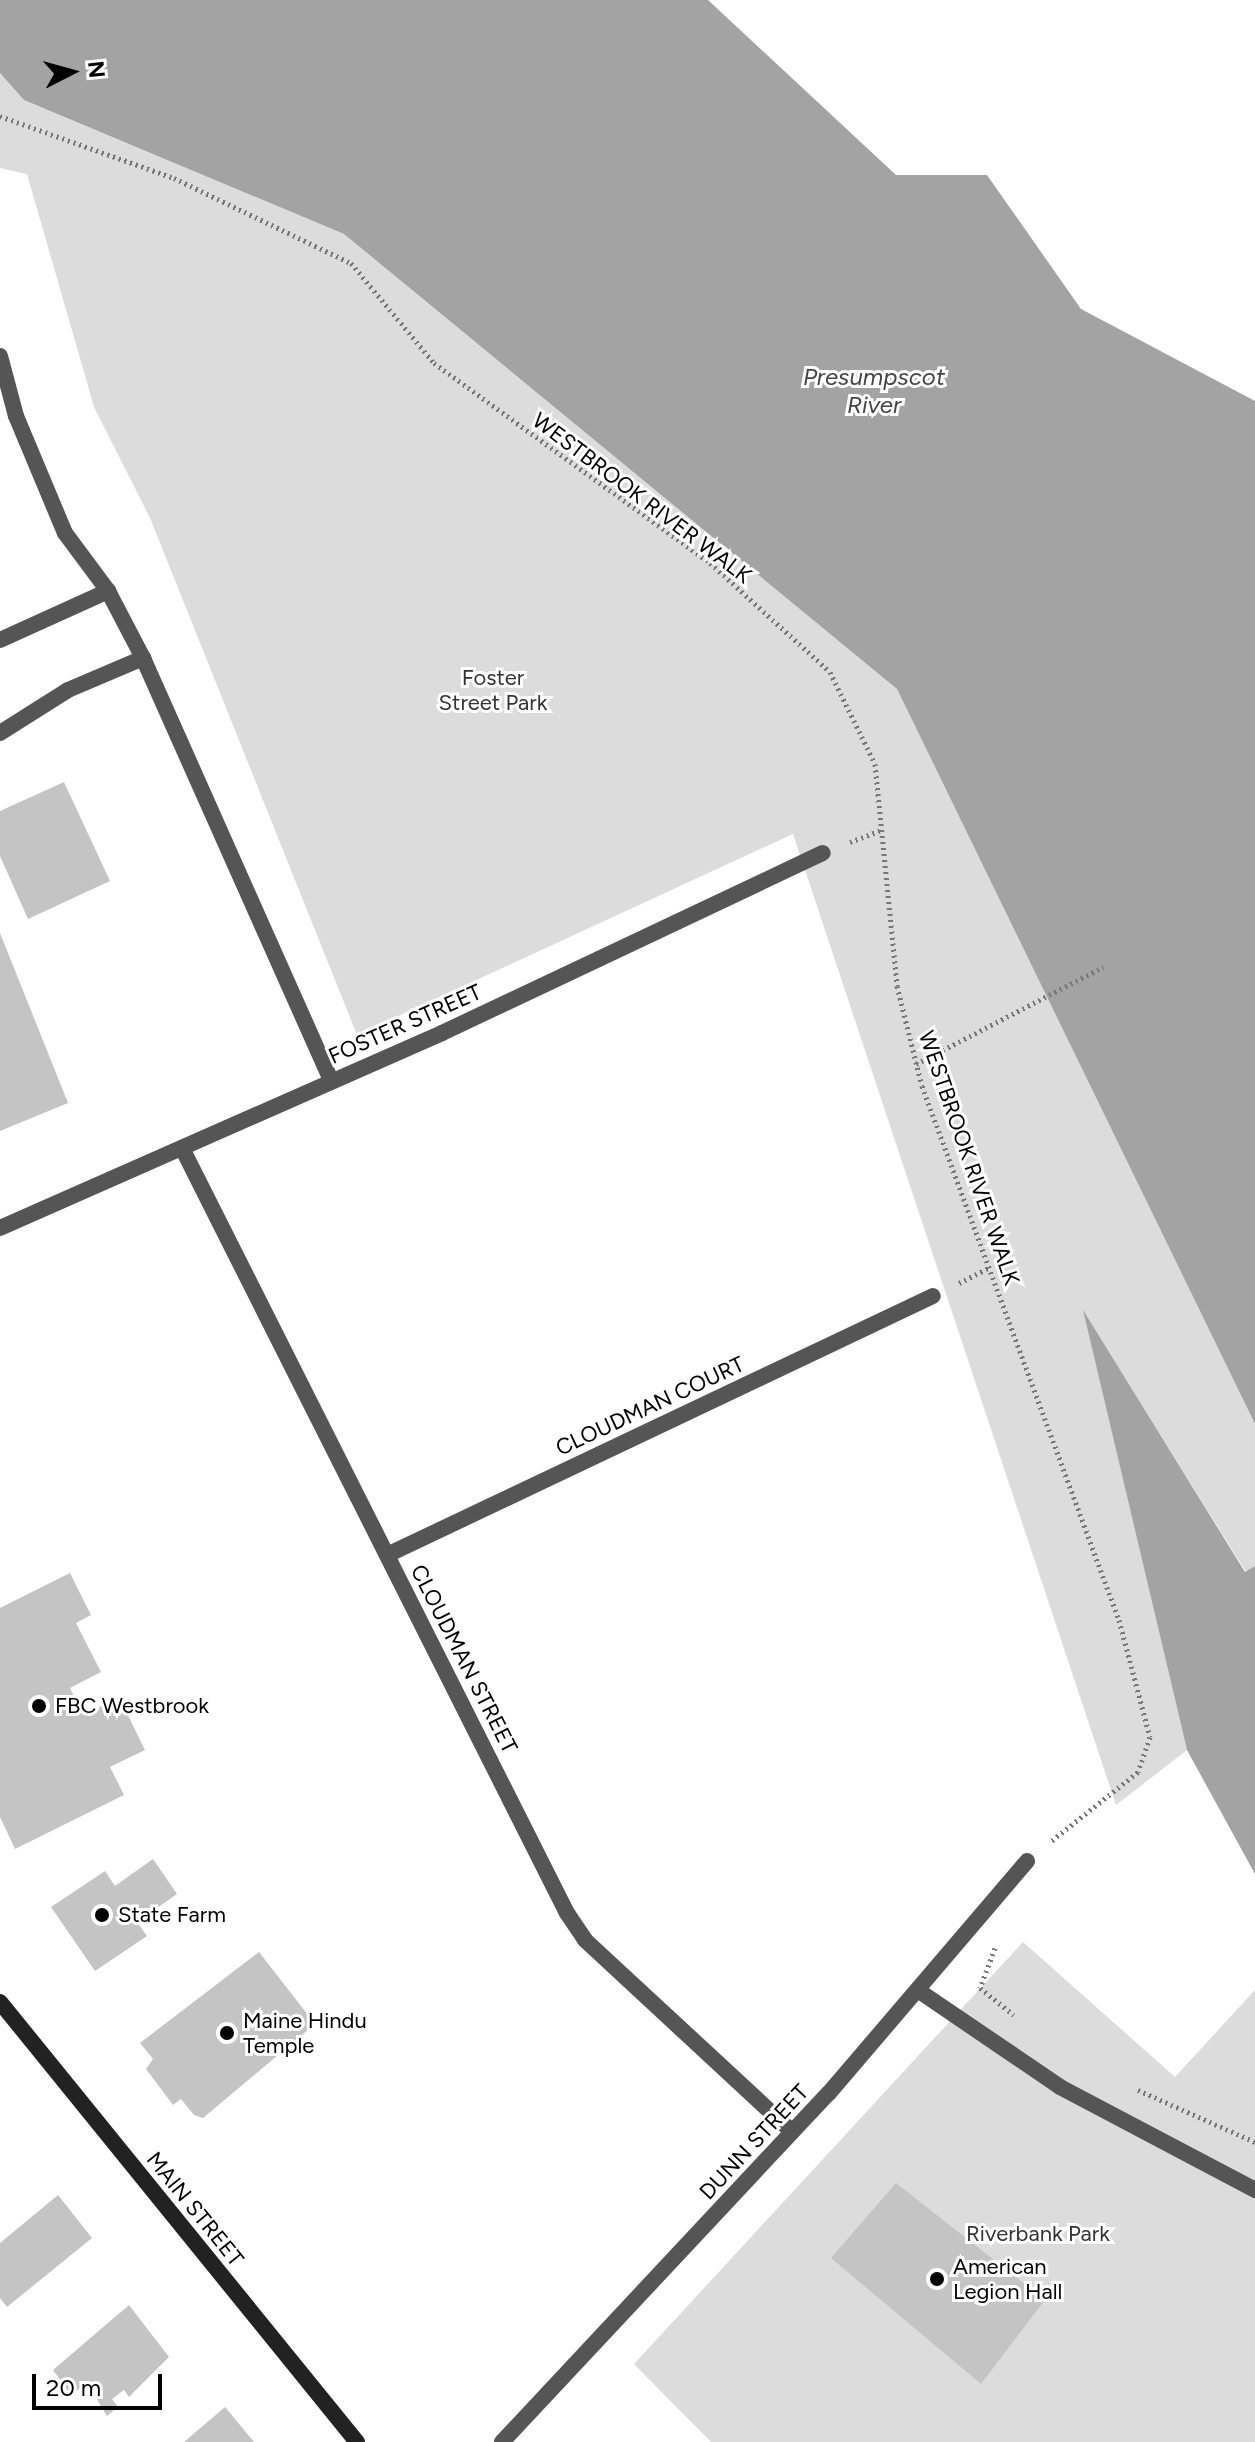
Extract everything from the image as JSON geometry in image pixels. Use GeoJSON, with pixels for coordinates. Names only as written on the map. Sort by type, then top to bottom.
{"type":"FeatureCollection","features":[{"type":"Feature","properties":{"kind":"main road","name":"MAIN STREET"},"geometry":{"type":"LineString","coordinates":[[0,2002],[357,2442]]}},
{"type":"Feature","properties":{"kind":"street"},"geometry":{"type":"LineString","coordinates":[[0,356],[16,416],[65,533],[108,591],[143,658],[331,1081]]}},
{"type":"Feature","properties":{"kind":"street"},"geometry":{"type":"LineString","coordinates":[[0,640],[108,591]]}},
{"type":"Feature","properties":{"kind":"street"},"geometry":{"type":"LineString","coordinates":[[0,733],[68,690],[143,658]]}},
{"type":"Feature","properties":{"kind":"street","name":"FOSTER STREET"},"geometry":{"type":"LineString","coordinates":[[0,1228],[331,1081],[823,853]]}},
{"type":"Feature","properties":{"kind":"street","name":"CLOUDMAN STREET"},"geometry":{"type":"LineString","coordinates":[[182,1148],[585,1940],[789,2129]]}},
{"type":"Feature","properties":{"kind":"street","name":"CLOUDMAN COURT"},"geometry":{"type":"LineString","coordinates":[[387,1555],[933,1296]]}},
{"type":"Feature","properties":{"kind":"street","name":"DUNN STREET"},"geometry":{"type":"LineString","coordinates":[[502,2442],[919,1991],[1027,1861]]}},
{"type":"Feature","properties":{"kind":"street"},"geometry":{"type":"LineString","coordinates":[[919,1991],[1060,2087],[1255,2190]]}},
{"type":"Feature","properties":{"kind":"path","name":"WESTBROOK RIVER WALK"},"geometry":{"type":"LineString","coordinates":[[0,116],[174,178],[351,263],[434,363],[710,563],[830,672],[875,764],[897,986],[916,1064],[1119,1620],[1150,1737],[1138,1772],[1027,1861]]}},
{"type":"Feature","properties":{"kind":"path"},"geometry":{"type":"LineString","coordinates":[[916,1064],[1103,967]]}},
{"type":"Feature","properties":{"kind":"path"},"geometry":{"type":"LineString","coordinates":[[1001,1931],[980,1988],[1024,2024]]}},
{"type":"Feature","properties":{"kind":"path"},"geometry":{"type":"LineString","coordinates":[[1126,2085],[1255,2142]]}},
{"type":"Feature","properties":{"kind":"green space","name":"Foster Street Park"},"geometry":{"type":"Polygon","coordinates":[[[0,73],[24,100],[344,234],[897,689],[1255,1424],[1255,1566],[1246,1572],[1084,1313],[1187,1750],[1116,1805],[793,834],[357,1035],[150,518],[94,407],[27,174],[0,168],[0,73]]]}},
{"type":"Feature","properties":{"kind":"green space","name":"Riverbank Park"},"geometry":{"type":"Polygon","coordinates":[[[1023,1942],[1175,2077],[1255,1990],[1255,2442],[711,2442],[634,2364],[1023,1942]]]}},
{"type":"Feature","properties":{"kind":"water","name":"Presumpscot River"},"geometry":{"type":"Polygon","coordinates":[[[0,0],[708,0],[896,175],[987,175],[1081,309],[1255,401],[1255,1424],[897,689],[344,234],[24,100],[0,73],[0,0]]]}},
{"type":"Feature","properties":{"kind":"water"},"geometry":{"type":"Polygon","coordinates":[[[1083,1310],[1245,1572],[1255,1566],[1255,1874],[1187,1750],[1083,1310]]]}},
{"type":"Feature","properties":{"kind":"building"},"geometry":{"type":"Polygon","coordinates":[[[64,782],[110,881],[28,919],[0,856],[0,811],[64,782]]]}},
{"type":"Feature","properties":{"kind":"building"},"geometry":{"type":"Polygon","coordinates":[[[0,933],[68,1103],[0,1131],[0,933]]]}},
{"type":"Feature","properties":{"kind":"building","name":"FBC Westbrook"},"geometry":{"type":"Polygon","coordinates":[[[70,1573],[91,1615],[76,1623],[101,1672],[70,1688],[83,1715],[119,1697],[145,1750],[110,1767],[124,1795],[15,1849],[0,1817],[0,1608],[70,1573]]]}},
{"type":"Feature","properties":{"kind":"building","name":"State Farm"},"geometry":{"type":"Polygon","coordinates":[[[153,1859],[177,1894],[137,1922],[147,1936],[95,1971],[51,1907],[105,1871],[115,1886],[153,1859]]]}},
{"type":"Feature","properties":{"kind":"building","name":"Maine Hindu Temple"},"geometry":{"type":"Polygon","coordinates":[[[259,1952],[315,2024],[203,2118],[194,2115],[181,2099],[173,2105],[146,2069],[153,2059],[140,2043],[259,1952]]]}},
{"type":"Feature","properties":{"kind":"building","name":"American Legion Hall"},"geometry":{"type":"Polygon","coordinates":[[[896,2183],[1045,2300],[981,2384],[831,2258],[896,2183]]]}},
{"type":"Feature","properties":{"kind":"building"},"geometry":{"type":"Polygon","coordinates":[[[58,2195],[92,2238],[7,2307],[0,2298],[0,2243],[58,2195]]]}},
{"type":"Feature","properties":{"kind":"building"},"geometry":{"type":"Polygon","coordinates":[[[129,2305],[169,2357],[129,2397],[124,2390],[112,2399],[118,2407],[107,2416],[87,2383],[71,2395],[53,2370],[129,2305]]]}},
{"type":"Feature","properties":{"kind":"building"},"geometry":{"type":"Polygon","coordinates":[[[225,2407],[254,2442],[184,2442],[225,2407]]]}},
{"type":"Feature","properties":{"kind":"place","name":"FBC Westbrook"},"geometry":{"type":"Point","coordinates":[39,1706]}},
{"type":"Feature","properties":{"kind":"place","name":"State Farm"},"geometry":{"type":"Point","coordinates":[102,1915]}},
{"type":"Feature","properties":{"kind":"place","name":"Maine Hindu Temple"},"geometry":{"type":"Point","coordinates":[227,2033]}},
{"type":"Feature","properties":{"kind":"place","name":"American Legion Hall"},"geometry":{"type":"Point","coordinates":[937,2279]}}]}
